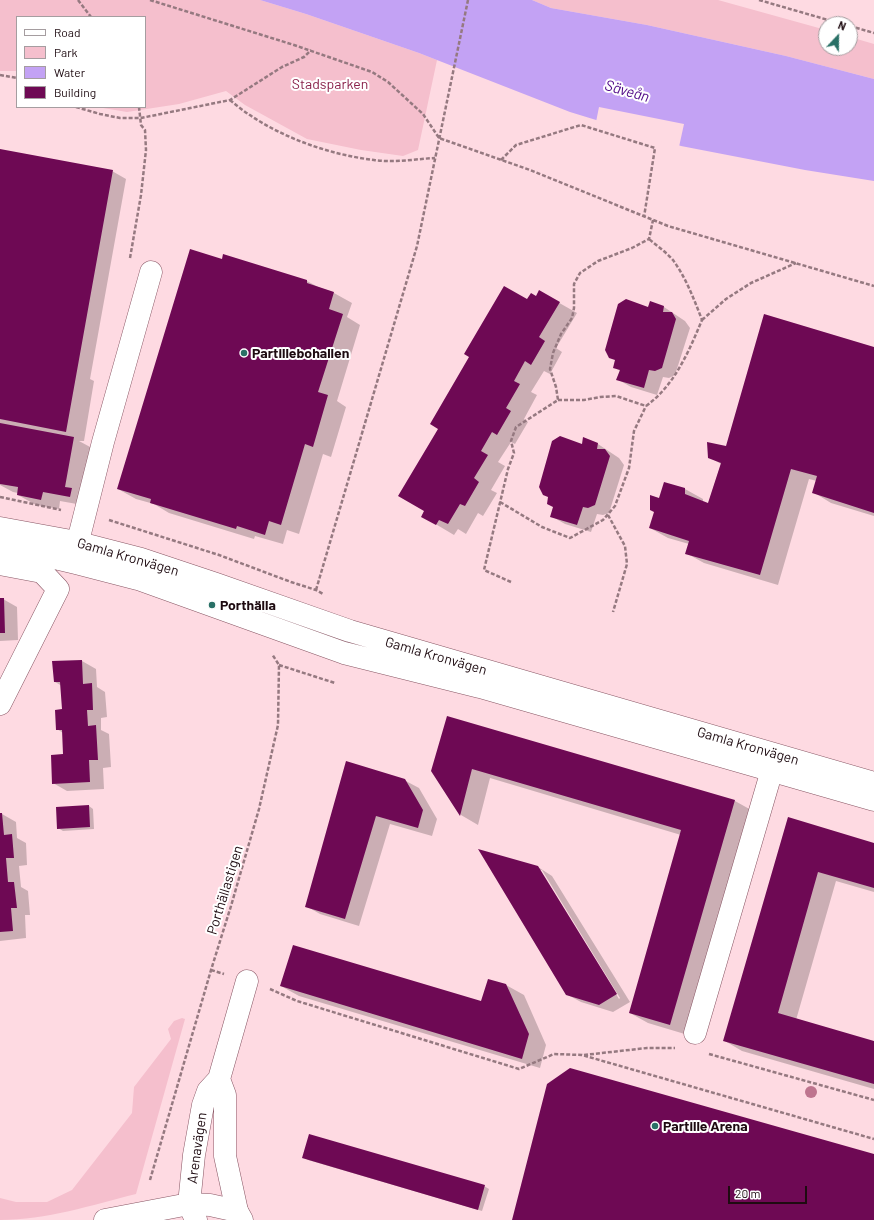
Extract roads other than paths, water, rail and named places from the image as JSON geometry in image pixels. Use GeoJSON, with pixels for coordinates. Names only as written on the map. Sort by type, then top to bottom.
{"type":"FeatureCollection","features":[{"type":"Feature","properties":{"kind":"main road"},"geometry":{"type":"LineString","coordinates":[[75,552],[103,442],[151,272]]}},
{"type":"Feature","properties":{"kind":"main road","name":"Gamla Kronvägen"},"geometry":{"type":"LineString","coordinates":[[0,528],[75,552],[138,579],[344,653],[480,686],[874,800]]}},
{"type":"Feature","properties":{"kind":"main road","name":"Gamla Kronvägen"},"geometry":{"type":"LineString","coordinates":[[0,545],[75,552],[149,562],[358,633],[874,782]]}},
{"type":"Feature","properties":{"kind":"main road"},"geometry":{"type":"LineString","coordinates":[[0,564],[42,572],[58,589],[0,704]]}},
{"type":"Feature","properties":{"kind":"main road"},"geometry":{"type":"LineString","coordinates":[[695,1033],[772,770]]}},
{"type":"Feature","properties":{"kind":"main road","name":"Arenavägen"},"geometry":{"type":"LineString","coordinates":[[193,1212],[194,1155],[203,1105],[208,1091],[219,1079],[256,984]]}},
{"type":"Feature","properties":{"kind":"main road","name":"Arenavägen"},"geometry":{"type":"LineString","coordinates":[[219,1079],[224,1094],[225,1156],[240,1216]]}},
{"type":"Feature","properties":{"kind":"main road"},"geometry":{"type":"LineString","coordinates":[[105,1220],[193,1212],[210,1205],[240,1216]]}},
{"type":"Feature","properties":{"kind":"water","name":"Säveån"},"geometry":{"type":"Polygon","coordinates":[[[260,0],[532,0],[551,8],[647,25],[786,56],[874,79],[874,181],[805,170],[681,146],[570,112],[419,53],[306,14],[260,0]]]}},
{"type":"Feature","properties":{"kind":"place","name":"Partillebohallen"},"geometry":{"type":"Point","coordinates":[244,353]}},
{"type":"Feature","properties":{"kind":"place","name":"Porthälla"},"geometry":{"type":"Point","coordinates":[212,605]}},
{"type":"Feature","properties":{"kind":"place","name":"Partille Arena"},"geometry":{"type":"Point","coordinates":[655,1126]}},
{"type":"Feature","properties":{"kind":"park label","name":"Stadsparken"},"geometry":{"type":"Point","coordinates":[330,84]}}]}
